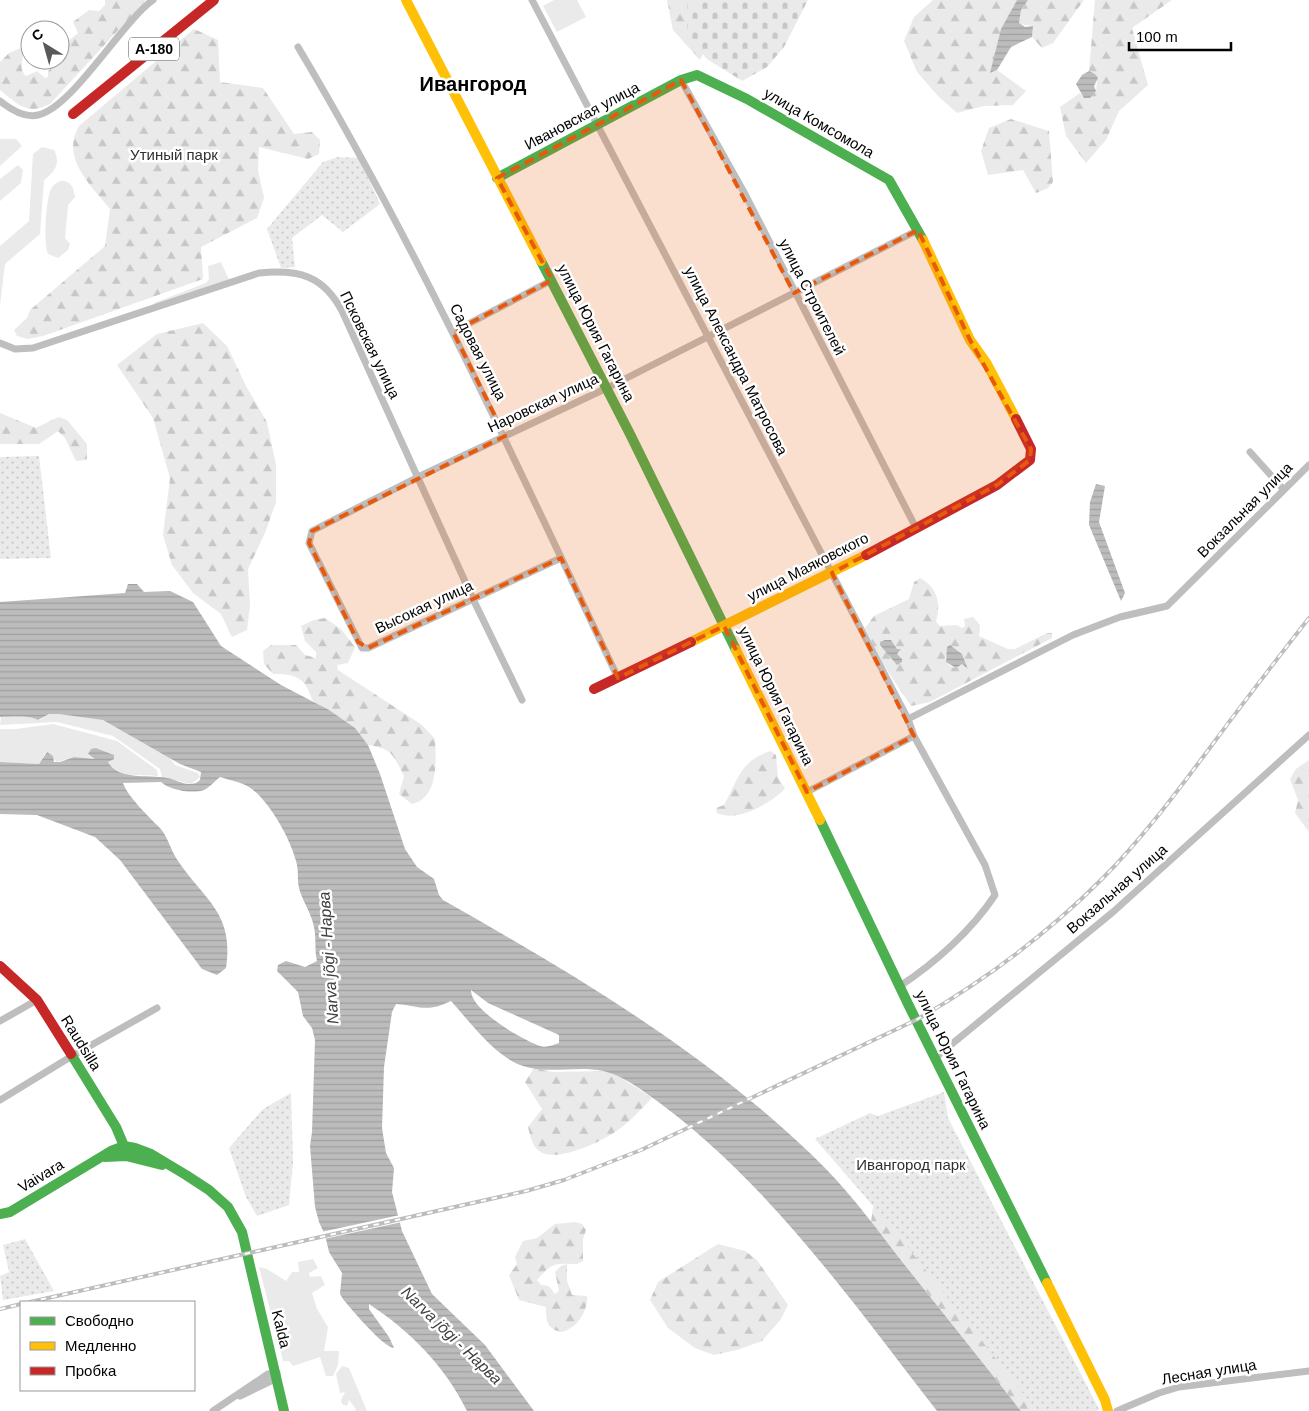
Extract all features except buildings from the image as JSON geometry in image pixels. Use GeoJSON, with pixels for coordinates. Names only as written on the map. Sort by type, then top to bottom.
{"type":"FeatureCollection","features":[{"type":"Feature","properties":{"kind":"main road","name":"А-180"},"geometry":{"type":"LineString","coordinates":[[73,114],[214,0]]}},
{"type":"Feature","properties":{"kind":"main road","name":"улица Юрия Гагарина"},"geometry":{"type":"LineString","coordinates":[[406,0],[607,388],[1105,1400],[1108,1411]]}},
{"type":"Feature","properties":{"kind":"main road","name":"улица Комсомола"},"geometry":{"type":"LineString","coordinates":[[681,80],[697,75],[747,99],[889,180],[918,230],[970,340],[987,364],[1030,449],[1030,460]]}},
{"type":"Feature","properties":{"kind":"main road","name":"Ивановская улица"},"geometry":{"type":"LineString","coordinates":[[497,178],[681,80]]}},
{"type":"Feature","properties":{"kind":"main road","name":"улица Маяковского"},"geometry":{"type":"LineString","coordinates":[[594,690],[832,573],[998,485],[1030,460]]}},
{"type":"Feature","properties":{"kind":"main road","name":"Raudsilla"},"geometry":{"type":"LineString","coordinates":[[0,966],[36,1000],[122,1137],[125,1150]]}},
{"type":"Feature","properties":{"kind":"main road","name":"Vaivara"},"geometry":{"type":"LineString","coordinates":[[0,1214],[10,1212],[97,1160],[125,1150]]}},
{"type":"Feature","properties":{"kind":"main road","name":"Kalda"},"geometry":{"type":"LineString","coordinates":[[125,1150],[151,1154],[209,1190],[228,1207],[239,1224],[277,1374],[284,1411]]}},
{"type":"Feature","properties":{"kind":"street"},"geometry":{"type":"LineString","coordinates":[[0,101],[11,109],[31,116],[41,115],[53,108],[75,88],[132,20],[153,0]]}},
{"type":"Feature","properties":{"kind":"street","name":"улица Александра Матросова"},"geometry":{"type":"LineString","coordinates":[[532,0],[596,126],[908,719],[914,736],[985,865],[995,895],[986,908],[948,948],[900,986]]}},
{"type":"Feature","properties":{"kind":"street","name":"Садовая улица"},"geometry":{"type":"LineString","coordinates":[[298,47],[352,141],[453,332],[505,436],[618,678]]}},
{"type":"Feature","properties":{"kind":"street","name":"улица Строителей"},"geometry":{"type":"LineString","coordinates":[[681,80],[744,194],[916,528]]}},
{"type":"Feature","properties":{"kind":"street","name":"Наровская улица"},"geometry":{"type":"LineString","coordinates":[[312,531],[709,338],[918,230]]}},
{"type":"Feature","properties":{"kind":"street","name":"Псковская улица"},"geometry":{"type":"LineString","coordinates":[[0,342],[25,350],[258,273],[277,271],[303,274],[319,283],[337,301],[473,599],[522,700]]}},
{"type":"Feature","properties":{"kind":"street"},"geometry":{"type":"LineString","coordinates":[[453,332],[552,280]]}},
{"type":"Feature","properties":{"kind":"street"},"geometry":{"type":"LineString","coordinates":[[1250,452],[1284,490]]}},
{"type":"Feature","properties":{"kind":"street","name":"Вокзальная улица"},"geometry":{"type":"LineString","coordinates":[[908,719],[1073,635],[1120,617],[1167,606],[1309,465]]}},
{"type":"Feature","properties":{"kind":"street","name":"Высокая улица"},"geometry":{"type":"LineString","coordinates":[[312,531],[309,544],[362,648],[368,648],[561,558]]}},
{"type":"Feature","properties":{"kind":"street","name":"Вокзальная улица"},"geometry":{"type":"LineString","coordinates":[[936,1057],[1113,912],[1309,734]]}},
{"type":"Feature","properties":{"kind":"street"},"geometry":{"type":"LineString","coordinates":[[807,792],[914,736]]}},
{"type":"Feature","properties":{"kind":"street"},"geometry":{"type":"LineString","coordinates":[[0,1021],[36,1000]]}},
{"type":"Feature","properties":{"kind":"street"},"geometry":{"type":"LineString","coordinates":[[0,1100],[72,1056],[157,1008]]}},
{"type":"Feature","properties":{"kind":"street","name":"Лесная улица"},"geometry":{"type":"LineString","coordinates":[[1117,1411],[1159,1393],[1179,1387],[1309,1371]]}},
{"type":"Feature","properties":{"kind":"street"},"geometry":{"type":"LineString","coordinates":[[214,1411],[268,1374],[277,1374]]}},
{"type":"Feature","properties":{"kind":"highlighted area"},"geometry":{"type":"Polygon","coordinates":[[[681,80],[794,293],[918,230],[970,340],[1031,449],[1030,460],[997,485],[832,573],[914,736],[807,792],[724,626],[618,678],[561,558],[368,648],[358,642],[309,543],[312,531],[505,436],[453,332],[552,280],[497,178],[681,80]]]}},
{"type":"Feature","properties":{"kind":"green space"},"geometry":{"type":"Polygon","coordinates":[[[105,0],[146,0],[50,104],[35,109],[28,109],[17,104],[0,90],[0,62],[9,53],[20,48],[20,70],[26,76],[37,71],[45,78],[48,77],[49,70],[70,70],[70,40],[78,33],[73,22],[89,10],[99,11],[105,5],[105,0]]]}},
{"type":"Feature","properties":{"kind":"green space"},"geometry":{"type":"Polygon","coordinates":[[[554,0],[577,0],[586,17],[557,32],[543,6],[554,0]]]}},
{"type":"Feature","properties":{"kind":"green space"},"geometry":{"type":"Polygon","coordinates":[[[667,0],[687,0],[703,54],[700,60],[673,30],[667,0]]]}},
{"type":"Feature","properties":{"kind":"green space"},"geometry":{"type":"Polygon","coordinates":[[[687,0],[808,0],[784,47],[767,67],[742,81],[707,59],[687,36],[687,0]]]}},
{"type":"Feature","properties":{"kind":"green space"},"geometry":{"type":"Polygon","coordinates":[[[933,0],[1017,0],[1001,29],[991,73],[997,70],[1026,91],[1013,105],[984,106],[957,113],[939,97],[917,72],[904,41],[914,17],[933,0]]]}},
{"type":"Feature","properties":{"kind":"green space"},"geometry":{"type":"Polygon","coordinates":[[[1028,0],[1084,0],[1053,43],[1042,48],[1032,37],[1033,26],[1019,24],[1021,10],[1028,0]]]}},
{"type":"Feature","properties":{"kind":"green space"},"geometry":{"type":"Polygon","coordinates":[[[1095,0],[1172,0],[1132,28],[1148,85],[1119,111],[1106,140],[1086,163],[1066,136],[1060,107],[1080,93],[1084,97],[1096,91],[1096,77],[1089,71],[1095,0]]]}},
{"type":"Feature","properties":{"kind":"green space","name":"Утиный парк"},"geometry":{"type":"Polygon","coordinates":[[[194,29],[218,40],[220,82],[263,88],[294,134],[312,132],[320,140],[319,154],[308,159],[259,147],[258,170],[264,198],[257,218],[201,247],[203,279],[43,336],[27,339],[17,336],[14,330],[27,318],[30,310],[105,246],[110,209],[87,181],[75,160],[74,138],[79,126],[194,29]]]}},
{"type":"Feature","properties":{"kind":"green space"},"geometry":{"type":"Polygon","coordinates":[[[1011,119],[1049,131],[1053,182],[1048,188],[1036,193],[1023,170],[988,175],[981,151],[989,128],[1011,119]]]}},
{"type":"Feature","properties":{"kind":"green space"},"geometry":{"type":"Polygon","coordinates":[[[0,139],[16,139],[22,146],[0,166],[0,139]]]}},
{"type":"Feature","properties":{"kind":"green space"},"geometry":{"type":"Polygon","coordinates":[[[42,147],[54,150],[57,163],[51,174],[44,180],[40,234],[5,264],[0,305],[0,246],[29,221],[33,154],[42,147]]]}},
{"type":"Feature","properties":{"kind":"green space"},"geometry":{"type":"Polygon","coordinates":[[[338,157],[359,158],[380,204],[343,232],[322,215],[292,238],[295,267],[281,268],[267,229],[323,162],[338,157]]]}},
{"type":"Feature","properties":{"kind":"green space"},"geometry":{"type":"Polygon","coordinates":[[[18,165],[23,170],[21,183],[0,201],[0,179],[18,165]]]}},
{"type":"Feature","properties":{"kind":"green space"},"geometry":{"type":"Polygon","coordinates":[[[60,181],[71,185],[75,197],[68,205],[65,238],[70,244],[68,250],[58,258],[48,254],[45,232],[49,194],[53,186],[60,181]]]}},
{"type":"Feature","properties":{"kind":"green space"},"geometry":{"type":"Polygon","coordinates":[[[221,262],[229,280],[155,307],[154,303],[206,283],[209,279],[208,266],[221,262]]]}},
{"type":"Feature","properties":{"kind":"green space"},"geometry":{"type":"Polygon","coordinates":[[[203,323],[227,346],[246,386],[267,422],[276,465],[276,502],[265,533],[248,569],[250,606],[247,630],[232,637],[221,614],[193,593],[172,565],[163,535],[170,478],[153,418],[117,365],[157,334],[203,323]]]}},
{"type":"Feature","properties":{"kind":"green space"},"geometry":{"type":"Polygon","coordinates":[[[0,413],[36,428],[59,417],[67,420],[87,444],[87,460],[76,461],[65,438],[58,431],[39,444],[0,444],[0,413]]]}},
{"type":"Feature","properties":{"kind":"green space"},"geometry":{"type":"Polygon","coordinates":[[[39,456],[51,558],[0,559],[0,457],[39,456]]]}},
{"type":"Feature","properties":{"kind":"green space"},"geometry":{"type":"Polygon","coordinates":[[[920,578],[931,586],[934,591],[938,602],[936,622],[940,626],[957,625],[962,628],[965,626],[964,619],[973,617],[980,625],[979,636],[1008,649],[1015,649],[1047,633],[1052,633],[1052,638],[930,702],[911,706],[881,661],[865,628],[874,616],[909,599],[914,582],[920,578]],[[952,646],[945,658],[952,667],[956,668],[962,664],[968,668],[962,654],[952,646]]]}},
{"type":"Feature","properties":{"kind":"green space"},"geometry":{"type":"Polygon","coordinates":[[[325,618],[341,629],[355,647],[348,663],[337,665],[338,670],[422,725],[435,739],[434,777],[427,794],[421,800],[412,804],[399,794],[404,776],[391,754],[383,749],[368,745],[356,731],[315,703],[300,679],[287,675],[273,674],[264,664],[263,651],[271,645],[296,645],[305,655],[316,658],[316,652],[305,641],[301,626],[314,620],[325,618]]]}},
{"type":"Feature","properties":{"kind":"green space"},"geometry":{"type":"Polygon","coordinates":[[[49,714],[68,714],[103,720],[170,758],[175,765],[198,773],[200,777],[191,784],[162,777],[160,769],[113,736],[57,722],[0,725],[1,717],[26,716],[40,720],[49,714]]]}},
{"type":"Feature","properties":{"kind":"green space"},"geometry":{"type":"Polygon","coordinates":[[[53,724],[117,741],[157,770],[158,776],[131,775],[118,771],[108,762],[112,754],[96,748],[88,755],[96,759],[74,757],[57,762],[46,752],[39,764],[0,762],[0,729],[16,729],[53,724]]]}},
{"type":"Feature","properties":{"kind":"green space"},"geometry":{"type":"Polygon","coordinates":[[[771,751],[776,755],[778,777],[785,789],[771,800],[753,810],[734,815],[717,813],[716,808],[724,805],[746,765],[771,751]]]}},
{"type":"Feature","properties":{"kind":"green space"},"geometry":{"type":"Polygon","coordinates":[[[1309,760],[1309,832],[1295,813],[1298,800],[1290,779],[1296,769],[1309,760]]]}},
{"type":"Feature","properties":{"kind":"green space"},"geometry":{"type":"Polygon","coordinates":[[[534,1068],[553,1072],[605,1071],[620,1077],[652,1098],[627,1123],[602,1140],[568,1153],[547,1154],[539,1151],[535,1146],[528,1127],[542,1109],[525,1082],[534,1068]]]}},
{"type":"Feature","properties":{"kind":"green space","name":"Ивангород парк"},"geometry":{"type":"Polygon","coordinates":[[[944,1092],[948,1118],[1099,1409],[1097,1411],[1037,1411],[894,1230],[815,1139],[870,1113],[878,1116],[944,1092]]]}},
{"type":"Feature","properties":{"kind":"green space"},"geometry":{"type":"Polygon","coordinates":[[[291,1093],[293,1162],[289,1205],[257,1216],[246,1197],[229,1148],[263,1109],[291,1093]]]}},
{"type":"Feature","properties":{"kind":"green space"},"geometry":{"type":"Polygon","coordinates":[[[881,1203],[1050,1411],[1021,1411],[871,1222],[873,1207],[881,1203]]]}},
{"type":"Feature","properties":{"kind":"green space"},"geometry":{"type":"Polygon","coordinates":[[[575,1222],[582,1224],[586,1230],[583,1239],[583,1261],[577,1264],[567,1264],[567,1281],[572,1295],[587,1296],[586,1308],[577,1323],[561,1332],[552,1329],[548,1323],[546,1307],[519,1300],[509,1275],[517,1264],[515,1257],[523,1241],[537,1238],[555,1224],[575,1222]],[[567,1264],[555,1265],[547,1269],[537,1280],[541,1285],[549,1286],[555,1294],[559,1291],[555,1272],[561,1266],[567,1264]]]}},
{"type":"Feature","properties":{"kind":"green space"},"geometry":{"type":"Polygon","coordinates":[[[25,1239],[54,1291],[3,1300],[0,1276],[9,1272],[3,1245],[25,1239]]]}},
{"type":"Feature","properties":{"kind":"green space"},"geometry":{"type":"Polygon","coordinates":[[[718,1244],[745,1251],[757,1260],[788,1305],[781,1319],[762,1341],[737,1350],[714,1355],[695,1348],[668,1328],[650,1300],[658,1282],[718,1244]]]}},
{"type":"Feature","properties":{"kind":"green space"},"geometry":{"type":"Polygon","coordinates":[[[313,1259],[318,1268],[309,1273],[310,1277],[321,1276],[325,1285],[312,1293],[317,1309],[328,1327],[324,1351],[339,1351],[338,1365],[333,1376],[326,1376],[320,1357],[293,1366],[289,1361],[283,1361],[259,1267],[267,1269],[286,1281],[292,1272],[299,1272],[298,1262],[313,1259]]]}},
{"type":"Feature","properties":{"kind":"green space"},"geometry":{"type":"Polygon","coordinates":[[[342,1366],[349,1368],[367,1411],[354,1411],[356,1409],[349,1400],[347,1406],[342,1404],[341,1400],[345,1392],[340,1393],[336,1374],[342,1366]]]}},
{"type":"Feature","properties":{"kind":"water"},"geometry":{"type":"Polygon","coordinates":[[[1017,0],[1028,0],[1021,10],[1019,23],[1025,27],[1033,26],[1032,37],[1011,47],[997,70],[990,73],[1001,29],[1017,0]]]}},
{"type":"Feature","properties":{"kind":"water"},"geometry":{"type":"Polygon","coordinates":[[[1089,71],[1098,78],[1094,86],[1096,91],[1090,98],[1084,98],[1076,84],[1082,75],[1089,71]]]}},
{"type":"Feature","properties":{"kind":"water"},"geometry":{"type":"Polygon","coordinates":[[[1096,484],[1105,486],[1099,522],[1125,593],[1121,601],[1089,525],[1090,502],[1096,484]]]}},
{"type":"Feature","properties":{"kind":"water","name":"Narva jõgi - Нарва"},"geometry":{"type":"Polygon","coordinates":[[[128,584],[137,584],[144,592],[170,591],[193,602],[221,646],[281,685],[329,710],[355,728],[368,745],[380,774],[405,849],[417,867],[434,879],[439,895],[443,900],[545,959],[644,1022],[739,1091],[784,1129],[847,1192],[1021,1411],[937,1411],[802,1240],[766,1199],[727,1160],[686,1124],[639,1088],[614,1074],[591,1069],[531,1068],[507,1058],[492,1046],[451,1001],[429,1008],[396,1004],[392,1012],[384,1067],[382,1128],[386,1153],[394,1168],[392,1192],[402,1231],[432,1294],[485,1345],[534,1411],[467,1411],[437,1364],[399,1326],[369,1304],[369,1309],[389,1337],[394,1348],[383,1342],[353,1311],[340,1294],[342,1273],[329,1252],[315,1207],[310,1146],[315,1040],[312,1028],[303,1016],[298,992],[277,971],[278,965],[286,961],[305,967],[317,961],[315,933],[312,919],[299,888],[297,864],[293,852],[284,831],[271,810],[257,793],[249,787],[220,777],[204,790],[193,792],[175,789],[161,782],[123,783],[134,800],[163,832],[178,861],[208,898],[222,921],[226,934],[226,968],[217,975],[202,969],[120,860],[95,837],[37,815],[0,814],[0,762],[39,764],[47,752],[53,756],[54,762],[60,762],[74,757],[95,759],[88,754],[91,749],[96,748],[114,755],[114,759],[108,762],[119,772],[135,776],[167,778],[189,784],[200,780],[201,772],[180,764],[103,720],[59,714],[49,714],[38,720],[25,717],[0,717],[0,602],[125,593],[128,584]],[[471,990],[473,998],[479,1006],[510,1031],[542,1047],[559,1043],[559,1035],[488,1003],[471,990]]]}},
{"type":"Feature","properties":{"kind":"water"},"geometry":{"type":"Polygon","coordinates":[[[891,640],[897,649],[901,649],[897,654],[902,659],[902,662],[897,665],[880,645],[880,642],[891,640]]]}},
{"type":"Feature","properties":{"kind":"water"},"geometry":{"type":"Polygon","coordinates":[[[950,645],[962,654],[968,669],[962,664],[956,668],[946,662],[947,647],[950,645]]]}},
{"type":"Feature","properties":{"kind":"pier"},"geometry":{"type":"Polygon","coordinates":[[[400,1215],[402,1222],[324,1239],[321,1232],[400,1215]]]}},
{"type":"Feature","properties":{"kind":"railway"},"geometry":{"type":"LineString","coordinates":[[34,1301],[526,1191],[564,1180],[641,1150],[916,1020],[1014,956],[1059,919],[1102,879],[1161,812],[1309,618]]}},
{"type":"Feature","properties":{"kind":"railway"},"geometry":{"type":"LineString","coordinates":[[0,1309],[20,1304]]}},
{"type":"Feature","properties":{"kind":"traffic: fast"},"geometry":{"type":"LineString","coordinates":[[497,178],[681,80],[697,75],[747,99],[889,180],[923,240]]}},
{"type":"Feature","properties":{"kind":"traffic: fast"},"geometry":{"type":"LineString","coordinates":[[541,261],[630,434],[736,650]]}},
{"type":"Feature","properties":{"kind":"traffic: fast"},"geometry":{"type":"LineString","coordinates":[[820,820],[909,1006],[1047,1283]]}},
{"type":"Feature","properties":{"kind":"traffic: fast"},"geometry":{"type":"LineString","coordinates":[[71,1054],[116,1127],[124,1146]]}},
{"type":"Feature","properties":{"kind":"traffic: fast"},"geometry":{"type":"LineString","coordinates":[[0,1214],[10,1212],[111,1151],[124,1146],[151,1154],[209,1190],[228,1207],[242,1232],[284,1411]]}},
{"type":"Feature","properties":{"kind":"traffic: fast"},"geometry":{"type":"LineString","coordinates":[[105,1157],[126,1156],[162,1165]]}},
{"type":"Feature","properties":{"kind":"traffic: slow"},"geometry":{"type":"LineString","coordinates":[[406,0],[541,261]]}},
{"type":"Feature","properties":{"kind":"traffic: slow"},"geometry":{"type":"LineString","coordinates":[[923,240],[970,340],[987,364],[1016,419]]}},
{"type":"Feature","properties":{"kind":"traffic: slow"},"geometry":{"type":"LineString","coordinates":[[691,642],[866,555]]}},
{"type":"Feature","properties":{"kind":"traffic: slow"},"geometry":{"type":"LineString","coordinates":[[736,650],[820,820]]}},
{"type":"Feature","properties":{"kind":"traffic: slow"},"geometry":{"type":"LineString","coordinates":[[1047,1283],[1105,1400],[1108,1411]]}},
{"type":"Feature","properties":{"kind":"traffic: jam"},"geometry":{"type":"LineString","coordinates":[[73,114],[214,0]]}},
{"type":"Feature","properties":{"kind":"traffic: jam"},"geometry":{"type":"LineString","coordinates":[[866,555],[997,485],[1030,460],[1031,449],[1016,419]]}},
{"type":"Feature","properties":{"kind":"traffic: jam"},"geometry":{"type":"LineString","coordinates":[[594,689],[691,642]]}},
{"type":"Feature","properties":{"kind":"traffic: jam"},"geometry":{"type":"LineString","coordinates":[[0,966],[37,1000],[71,1054]]}},
{"type":"Feature","properties":{"kind":"district","name":"Ивангород"},"geometry":{"type":"Point","coordinates":[473,84]}}]}
